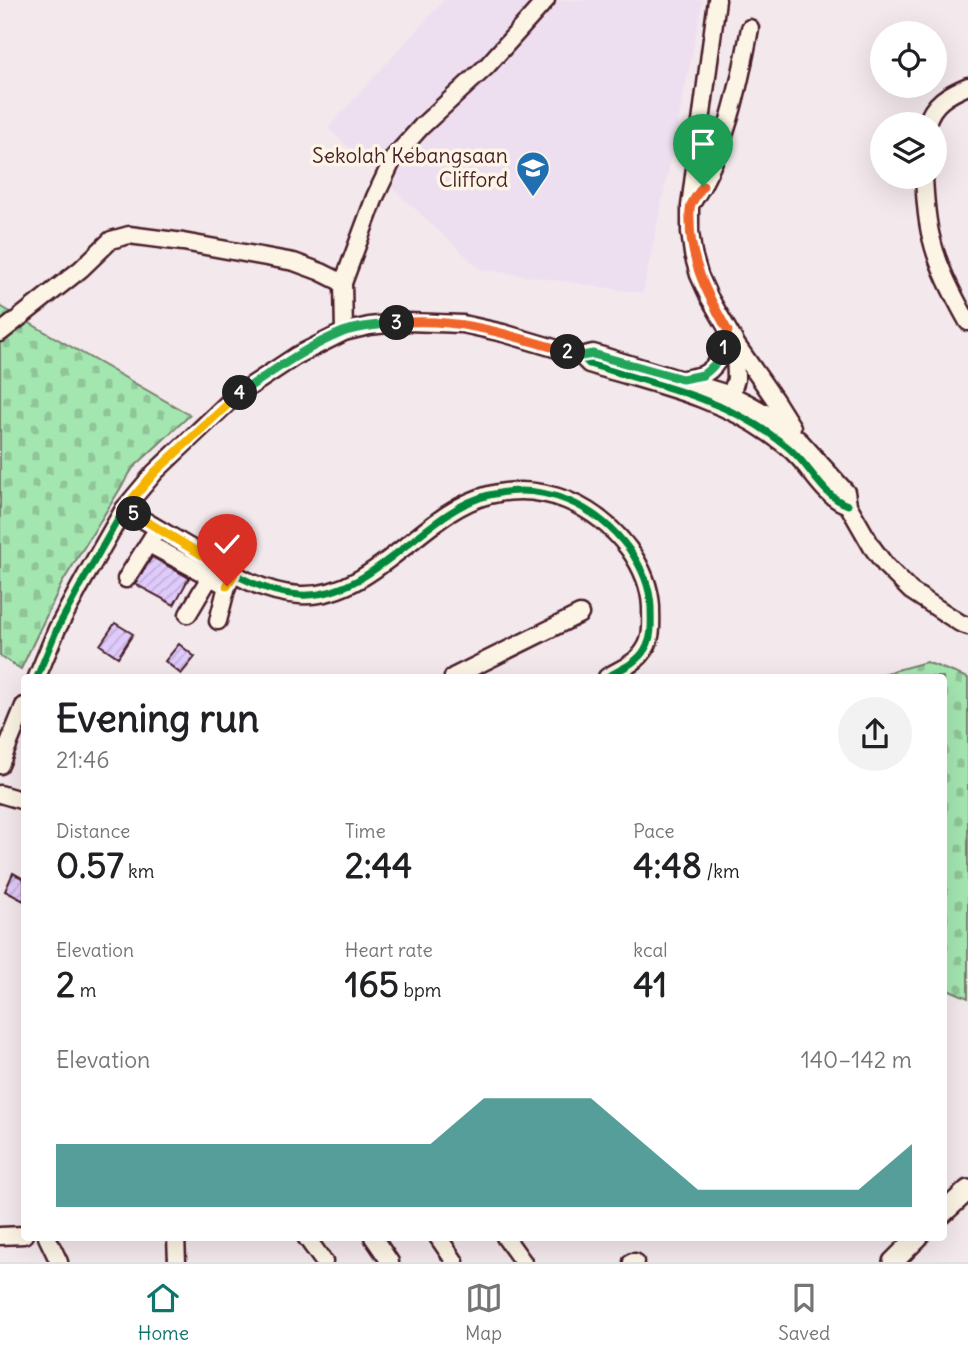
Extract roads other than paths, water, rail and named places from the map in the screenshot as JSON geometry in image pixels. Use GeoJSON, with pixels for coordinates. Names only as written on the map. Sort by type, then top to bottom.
{"type":"FeatureCollection","features":[{"type":"Feature","properties":{"kind":"main road"},"geometry":{"type":"LineString","coordinates":[[947,1209],[968,1190]]}},
{"type":"Feature","properties":{"kind":"main road"},"geometry":{"type":"LineString","coordinates":[[893,1262],[912,1241]]}},
{"type":"Feature","properties":{"kind":"street"},"geometry":{"type":"LineString","coordinates":[[344,332],[343,283],[375,197],[394,157],[422,126],[487,66],[546,0]]}},
{"type":"Feature","properties":{"kind":"street"},"geometry":{"type":"LineString","coordinates":[[717,0],[690,206],[693,254],[709,297],[731,336],[801,442]]}},
{"type":"Feature","properties":{"kind":"street"},"geometry":{"type":"LineString","coordinates":[[690,206],[703,186],[726,130],[740,85],[750,28]]}},
{"type":"Feature","properties":{"kind":"street"},"geometry":{"type":"LineString","coordinates":[[932,112],[936,105],[968,86]]}},
{"type":"Feature","properties":{"kind":"street"},"geometry":{"type":"LineString","coordinates":[[925,189],[926,215],[937,259],[968,322]]}},
{"type":"Feature","properties":{"kind":"street"},"geometry":{"type":"LineString","coordinates":[[0,333],[81,269],[111,240],[129,235],[294,262],[343,283]]}},
{"type":"Feature","properties":{"kind":"street"},"geometry":{"type":"LineString","coordinates":[[38,674],[57,629],[83,579],[124,509],[155,472],[234,397],[296,356],[344,332],[407,322],[463,324],[581,356],[593,354],[731,395],[772,417],[801,442],[846,492],[848,505],[886,566],[911,591],[964,624],[961,632],[968,640]]}},
{"type":"Feature","properties":{"kind":"street"},"geometry":{"type":"LineString","coordinates":[[682,379],[703,375],[709,370],[717,362],[731,336]]}},
{"type":"Feature","properties":{"kind":"street"},"geometry":{"type":"LineString","coordinates":[[731,336],[736,379],[731,395],[743,418]]}},
{"type":"Feature","properties":{"kind":"street"},"geometry":{"type":"LineString","coordinates":[[581,356],[589,365],[701,399],[743,418],[795,453],[835,501],[848,505]]}},
{"type":"Feature","properties":{"kind":"street"},"geometry":{"type":"LineString","coordinates":[[701,399],[731,395]]}},
{"type":"Feature","properties":{"kind":"street"},"geometry":{"type":"LineString","coordinates":[[149,544],[210,577],[299,595],[326,592],[376,569],[453,510],[471,500],[509,492],[530,491],[554,495],[579,505],[603,520],[637,560],[647,582],[651,601],[649,641],[635,661],[612,674]]}},
{"type":"Feature","properties":{"kind":"street"},"geometry":{"type":"LineString","coordinates":[[124,509],[158,528],[230,580]]}},
{"type":"Feature","properties":{"kind":"street"},"geometry":{"type":"LineString","coordinates":[[126,579],[158,528]]}},
{"type":"Feature","properties":{"kind":"street"},"geometry":{"type":"LineString","coordinates":[[188,614],[210,577]]}},
{"type":"Feature","properties":{"kind":"street"},"geometry":{"type":"LineString","coordinates":[[218,621],[230,580]]}},
{"type":"Feature","properties":{"kind":"street"},"geometry":{"type":"LineString","coordinates":[[459,674],[580,614]]}},
{"type":"Feature","properties":{"kind":"street"},"geometry":{"type":"LineString","coordinates":[[0,765],[21,713]]}},
{"type":"Feature","properties":{"kind":"street"},"geometry":{"type":"LineString","coordinates":[[0,794],[21,800]]}},
{"type":"Feature","properties":{"kind":"street"},"geometry":{"type":"LineString","coordinates":[[0,1236],[21,1235]]}},
{"type":"Feature","properties":{"kind":"street"},"geometry":{"type":"LineString","coordinates":[[49,1241],[59,1262]]}},
{"type":"Feature","properties":{"kind":"street"},"geometry":{"type":"LineString","coordinates":[[176,1241],[177,1262]]}},
{"type":"Feature","properties":{"kind":"street"},"geometry":{"type":"LineString","coordinates":[[309,1241],[324,1262]]}},
{"type":"Feature","properties":{"kind":"street"},"geometry":{"type":"LineString","coordinates":[[376,1241],[390,1262]]}},
{"type":"Feature","properties":{"kind":"street"},"geometry":{"type":"LineString","coordinates":[[441,1241],[455,1262]]}},
{"type":"Feature","properties":{"kind":"street"},"geometry":{"type":"LineString","coordinates":[[508,1241],[523,1262]]}},
{"type":"Feature","properties":{"kind":"place","name":"Sekolah Kebangsaan Clifford"},"geometry":{"type":"Point","coordinates":[533,198]}}]}
